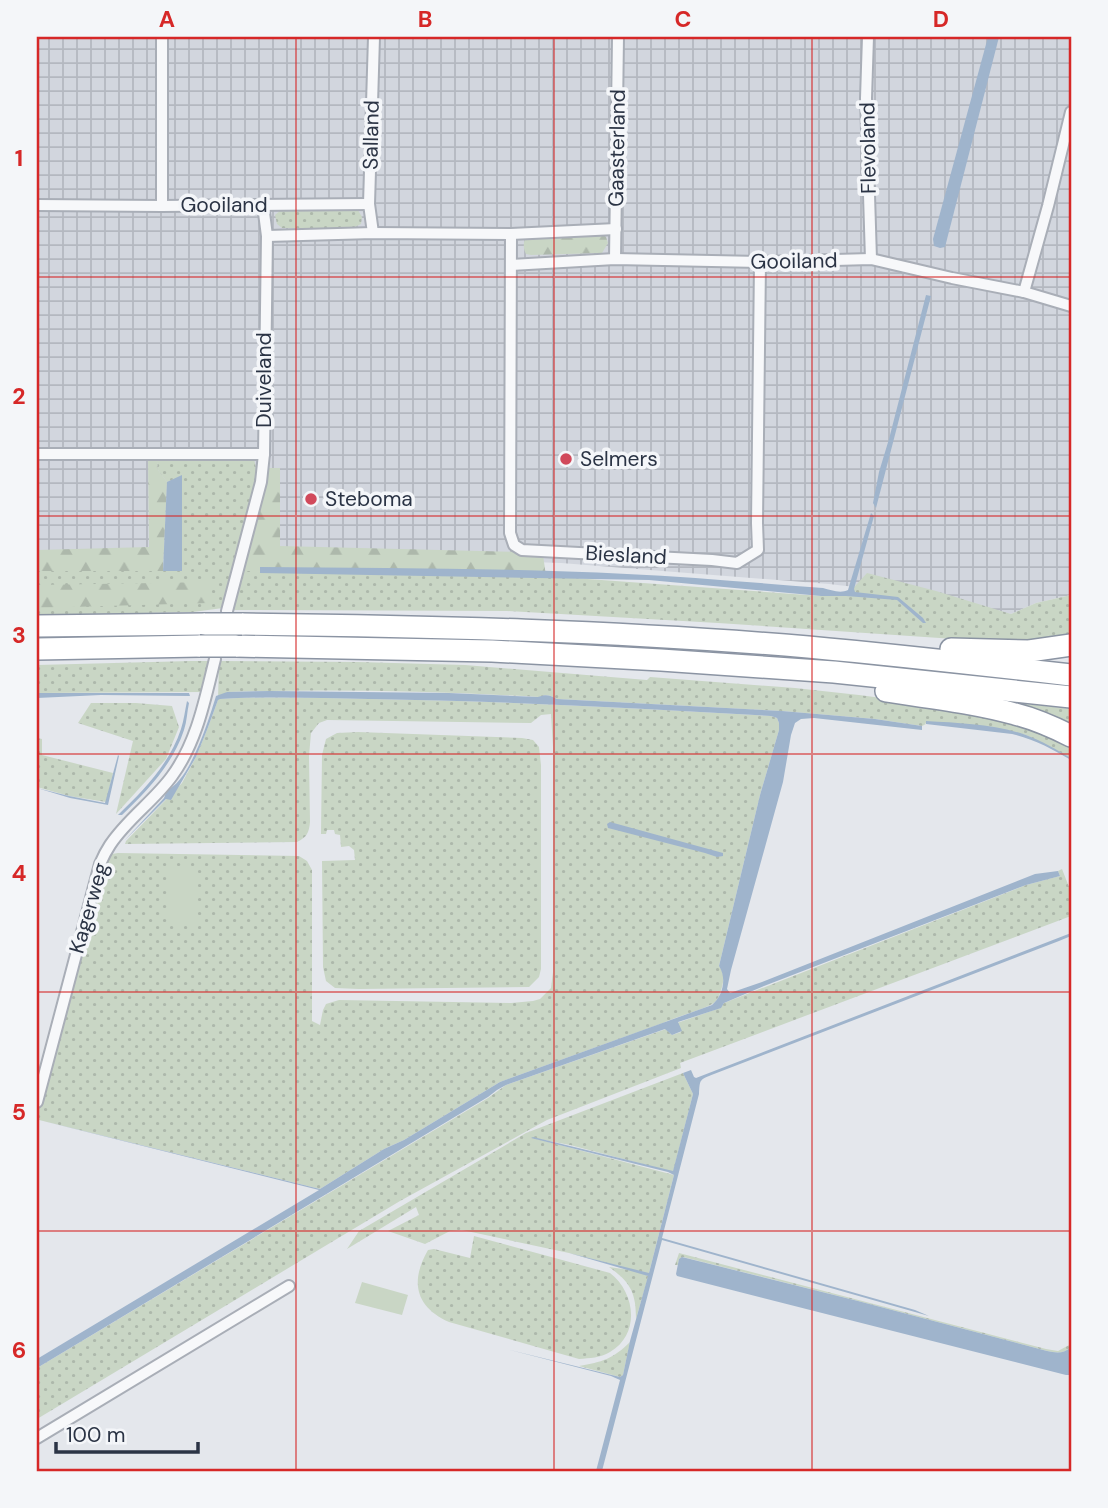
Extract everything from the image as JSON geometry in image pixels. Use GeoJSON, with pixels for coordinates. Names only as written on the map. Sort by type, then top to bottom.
{"type":"FeatureCollection","features":[{"type":"Feature","properties":{"kind":"highway"},"geometry":{"type":"LineString","coordinates":[[37,626],[205,624],[234,617],[511,629],[807,647],[1071,676]]}},
{"type":"Feature","properties":{"kind":"highway"},"geometry":{"type":"LineString","coordinates":[[807,647],[859,643],[1013,652],[1071,645]]}},
{"type":"Feature","properties":{"kind":"highway"},"geometry":{"type":"LineString","coordinates":[[37,649],[207,653],[236,646],[492,650],[834,672],[1071,697]]}},
{"type":"Feature","properties":{"kind":"highway"},"geometry":{"type":"LineString","coordinates":[[834,672],[881,690],[1016,714],[1071,736]]}},
{"type":"Feature","properties":{"kind":"street","name":"Gooiland"},"geometry":{"type":"LineString","coordinates":[[162,37],[162,206]]}},
{"type":"Feature","properties":{"kind":"street","name":"Salland"},"geometry":{"type":"LineString","coordinates":[[373,233],[369,204],[374,37]]}},
{"type":"Feature","properties":{"kind":"street","name":"Gaasterland"},"geometry":{"type":"LineString","coordinates":[[615,259],[618,37]]}},
{"type":"Feature","properties":{"kind":"street","name":"Flevoland"},"geometry":{"type":"LineString","coordinates":[[868,37],[866,98],[871,259]]}},
{"type":"Feature","properties":{"kind":"street"},"geometry":{"type":"LineString","coordinates":[[1024,292],[1071,112]]}},
{"type":"Feature","properties":{"kind":"street","name":"Gooiland"},"geometry":{"type":"LineString","coordinates":[[37,205],[369,204]]}},
{"type":"Feature","properties":{"kind":"street","name":"Duiveland"},"geometry":{"type":"LineString","coordinates":[[37,454],[264,454],[267,236],[263,205]]}},
{"type":"Feature","properties":{"kind":"street","name":"Gooiland"},"geometry":{"type":"LineString","coordinates":[[267,236],[373,233],[511,234],[616,229]]}},
{"type":"Feature","properties":{"kind":"street","name":"Biesland"},"geometry":{"type":"LineString","coordinates":[[511,234],[510,533],[514,545],[522,550],[737,563],[758,550],[760,262]]}},
{"type":"Feature","properties":{"kind":"street","name":"Gooiland"},"geometry":{"type":"LineString","coordinates":[[511,265],[615,259],[760,262],[871,259],[1024,292],[1071,306]]}},
{"type":"Feature","properties":{"kind":"street"},"geometry":{"type":"LineString","coordinates":[[234,617],[261,482],[264,454]]}},
{"type":"Feature","properties":{"kind":"street","name":"Kagerweg"},"geometry":{"type":"LineString","coordinates":[[37,1102],[100,864],[119,832],[173,775],[191,742],[200,716],[207,653]]}},
{"type":"Feature","properties":{"kind":"street"},"geometry":{"type":"LineString","coordinates":[[37,1438],[289,1286]]}},
{"type":"Feature","properties":{"kind":"shaded area"},"geometry":{"type":"Polygon","coordinates":[[[37,37],[1071,37],[1071,595],[1036,603],[1011,614],[907,593],[829,584],[561,563],[259,553],[37,567],[37,37]]]}},
{"type":"Feature","properties":{"kind":"green space"},"geometry":{"type":"Polygon","coordinates":[[[283,208],[353,208],[358,210],[362,217],[361,224],[353,228],[282,228],[277,224],[275,215],[283,208]]]}},
{"type":"Feature","properties":{"kind":"green space"},"geometry":{"type":"Polygon","coordinates":[[[603,234],[608,243],[602,253],[531,255],[526,254],[524,248],[526,237],[603,234]]]}},
{"type":"Feature","properties":{"kind":"green space"},"geometry":{"type":"Polygon","coordinates":[[[148,454],[156,454],[158,470],[167,482],[163,571],[37,571],[37,550],[149,547],[148,454]]]}},
{"type":"Feature","properties":{"kind":"green space"},"geometry":{"type":"Polygon","coordinates":[[[156,454],[254,459],[257,472],[223,608],[193,612],[37,615],[37,571],[182,571],[182,476],[167,482],[158,470],[156,454]]]}},
{"type":"Feature","properties":{"kind":"green space"},"geometry":{"type":"Polygon","coordinates":[[[267,468],[280,468],[280,546],[524,552],[543,555],[546,576],[243,571],[267,468]]]}},
{"type":"Feature","properties":{"kind":"green space"},"geometry":{"type":"Polygon","coordinates":[[[243,571],[546,576],[821,596],[846,596],[867,573],[1011,614],[1036,603],[1071,595],[1071,634],[984,641],[507,611],[234,610],[243,571]]]}},
{"type":"Feature","properties":{"kind":"green space"},"geometry":{"type":"Polygon","coordinates":[[[213,582],[208,603],[37,608],[37,585],[213,582]]]}},
{"type":"Feature","properties":{"kind":"green space"},"geometry":{"type":"Polygon","coordinates":[[[210,661],[202,692],[37,693],[37,665],[210,661]]]}},
{"type":"Feature","properties":{"kind":"green space"},"geometry":{"type":"Polygon","coordinates":[[[219,661],[465,665],[647,680],[650,677],[795,688],[859,695],[982,713],[1071,742],[1071,758],[1026,735],[981,726],[925,723],[922,726],[782,711],[557,699],[546,695],[539,697],[344,691],[227,692],[220,699],[313,698],[570,705],[771,716],[777,718],[779,723],[719,966],[723,981],[715,1002],[500,1082],[320,1189],[39,1120],[38,1109],[93,895],[106,863],[112,854],[118,853],[299,856],[307,861],[312,870],[312,1021],[320,1025],[326,1004],[339,1000],[511,1003],[540,999],[551,988],[553,972],[551,714],[541,715],[531,723],[327,720],[319,723],[311,733],[310,822],[307,834],[297,842],[125,844],[182,783],[196,757],[218,700],[219,661]]]}},
{"type":"Feature","properties":{"kind":"green space"},"geometry":{"type":"Polygon","coordinates":[[[969,698],[1071,709],[1071,730],[969,698]]]}},
{"type":"Feature","properties":{"kind":"green space"},"geometry":{"type":"Polygon","coordinates":[[[91,703],[172,706],[179,727],[166,759],[116,814],[133,741],[78,723],[91,703]]]}},
{"type":"Feature","properties":{"kind":"green space"},"geometry":{"type":"Polygon","coordinates":[[[337,733],[522,738],[533,740],[539,747],[541,969],[539,977],[529,987],[359,989],[335,988],[326,981],[323,967],[322,861],[355,860],[354,850],[349,846],[341,847],[340,835],[335,834],[334,830],[321,834],[322,755],[326,739],[337,733]]]}},
{"type":"Feature","properties":{"kind":"green space"},"geometry":{"type":"Polygon","coordinates":[[[37,738],[42,739],[42,755],[113,773],[106,802],[37,787],[37,738]]]}},
{"type":"Feature","properties":{"kind":"green space"},"geometry":{"type":"Polygon","coordinates":[[[1062,869],[1071,892],[1071,916],[680,1063],[681,1068],[547,1120],[400,1201],[37,1419],[37,1368],[506,1085],[666,1029],[672,1035],[681,1032],[677,1023],[1026,885],[1060,876],[1058,871],[1062,869]]]}},
{"type":"Feature","properties":{"kind":"green space"},"geometry":{"type":"Polygon","coordinates":[[[168,870],[197,870],[197,926],[168,926],[168,870]]]}},
{"type":"Feature","properties":{"kind":"green space"},"geometry":{"type":"Polygon","coordinates":[[[683,1073],[693,1094],[673,1172],[533,1138],[674,1175],[649,1273],[643,1273],[648,1277],[636,1319],[635,1302],[630,1288],[609,1267],[637,1271],[462,1230],[450,1231],[425,1244],[388,1231],[419,1215],[416,1207],[347,1249],[359,1231],[526,1133],[683,1073]]]}},
{"type":"Feature","properties":{"kind":"green space"},"geometry":{"type":"Polygon","coordinates":[[[474,1236],[610,1273],[625,1291],[629,1302],[631,1313],[627,1335],[606,1354],[579,1359],[449,1322],[438,1316],[429,1309],[419,1292],[422,1261],[428,1250],[434,1249],[470,1258],[474,1236]]]}},
{"type":"Feature","properties":{"kind":"green space"},"geometry":{"type":"Polygon","coordinates":[[[679,1253],[1046,1349],[1058,1351],[1071,1344],[1071,1347],[1060,1352],[1047,1351],[683,1257],[679,1259],[678,1265],[675,1265],[679,1253]]]}},
{"type":"Feature","properties":{"kind":"green space"},"geometry":{"type":"Polygon","coordinates":[[[362,1282],[408,1295],[402,1315],[355,1303],[362,1282]]]}},
{"type":"Feature","properties":{"kind":"green space"},"geometry":{"type":"Polygon","coordinates":[[[630,1342],[623,1375],[620,1377],[579,1366],[607,1359],[630,1342]]]}},
{"type":"Feature","properties":{"kind":"water"},"geometry":{"type":"Polygon","coordinates":[[[988,37],[999,37],[945,247],[940,248],[934,246],[933,239],[988,37]]]}},
{"type":"Feature","properties":{"kind":"water"},"geometry":{"type":"Polygon","coordinates":[[[926,295],[931,296],[876,508],[873,503],[879,472],[926,295]]]}},
{"type":"Feature","properties":{"kind":"water"},"geometry":{"type":"Polygon","coordinates":[[[182,475],[182,571],[163,571],[167,482],[182,475]]]}},
{"type":"Feature","properties":{"kind":"water"},"geometry":{"type":"Polygon","coordinates":[[[871,513],[874,516],[855,592],[898,597],[926,623],[897,600],[821,596],[649,580],[260,573],[260,567],[627,574],[823,588],[842,592],[848,590],[871,513]]]}},
{"type":"Feature","properties":{"kind":"water"},"geometry":{"type":"Polygon","coordinates":[[[227,692],[538,697],[548,695],[557,699],[782,711],[922,726],[922,730],[814,718],[801,719],[795,723],[783,782],[731,970],[727,989],[730,993],[1035,874],[1058,871],[1060,876],[1026,885],[764,986],[724,1003],[721,1008],[678,1022],[682,1031],[672,1035],[665,1029],[506,1085],[37,1368],[37,1359],[319,1190],[43,1121],[320,1189],[500,1082],[712,1005],[721,992],[723,976],[719,966],[760,795],[779,730],[777,718],[470,701],[220,699],[196,757],[171,800],[166,799],[124,841],[183,775],[198,748],[216,696],[227,692]]]}},
{"type":"Feature","properties":{"kind":"water"},"geometry":{"type":"Polygon","coordinates":[[[37,693],[189,693],[190,696],[101,695],[37,698],[37,693]]]}},
{"type":"Feature","properties":{"kind":"water"},"geometry":{"type":"Polygon","coordinates":[[[187,701],[189,703],[185,727],[166,766],[150,787],[122,815],[118,815],[163,765],[181,729],[187,701]]]}},
{"type":"Feature","properties":{"kind":"water"},"geometry":{"type":"Polygon","coordinates":[[[926,721],[1014,731],[1044,743],[1071,760],[1020,736],[926,724],[926,721]]]}},
{"type":"Feature","properties":{"kind":"water"},"geometry":{"type":"Polygon","coordinates":[[[118,755],[108,805],[37,788],[105,803],[118,755]]]}},
{"type":"Feature","properties":{"kind":"water"},"geometry":{"type":"Polygon","coordinates":[[[610,822],[723,853],[723,856],[717,857],[608,828],[607,824],[610,822]]]}},
{"type":"Feature","properties":{"kind":"water"},"geometry":{"type":"Polygon","coordinates":[[[1071,933],[1071,936],[1059,941],[701,1081],[662,1238],[929,1316],[662,1240],[602,1471],[596,1471],[620,1380],[502,1348],[620,1377],[623,1375],[648,1276],[569,1253],[649,1273],[674,1175],[531,1138],[673,1171],[693,1094],[683,1073],[691,1070],[696,1078],[1071,933]]]}},
{"type":"Feature","properties":{"kind":"water"},"geometry":{"type":"Polygon","coordinates":[[[682,1257],[1047,1351],[1066,1351],[1071,1347],[1071,1375],[677,1276],[679,1259],[682,1257]]]}},
{"type":"Feature","properties":{"kind":"place","name":"Selmers"},"geometry":{"type":"Point","coordinates":[566,459]}},
{"type":"Feature","properties":{"kind":"place","name":"Steboma"},"geometry":{"type":"Point","coordinates":[311,499]}}]}
